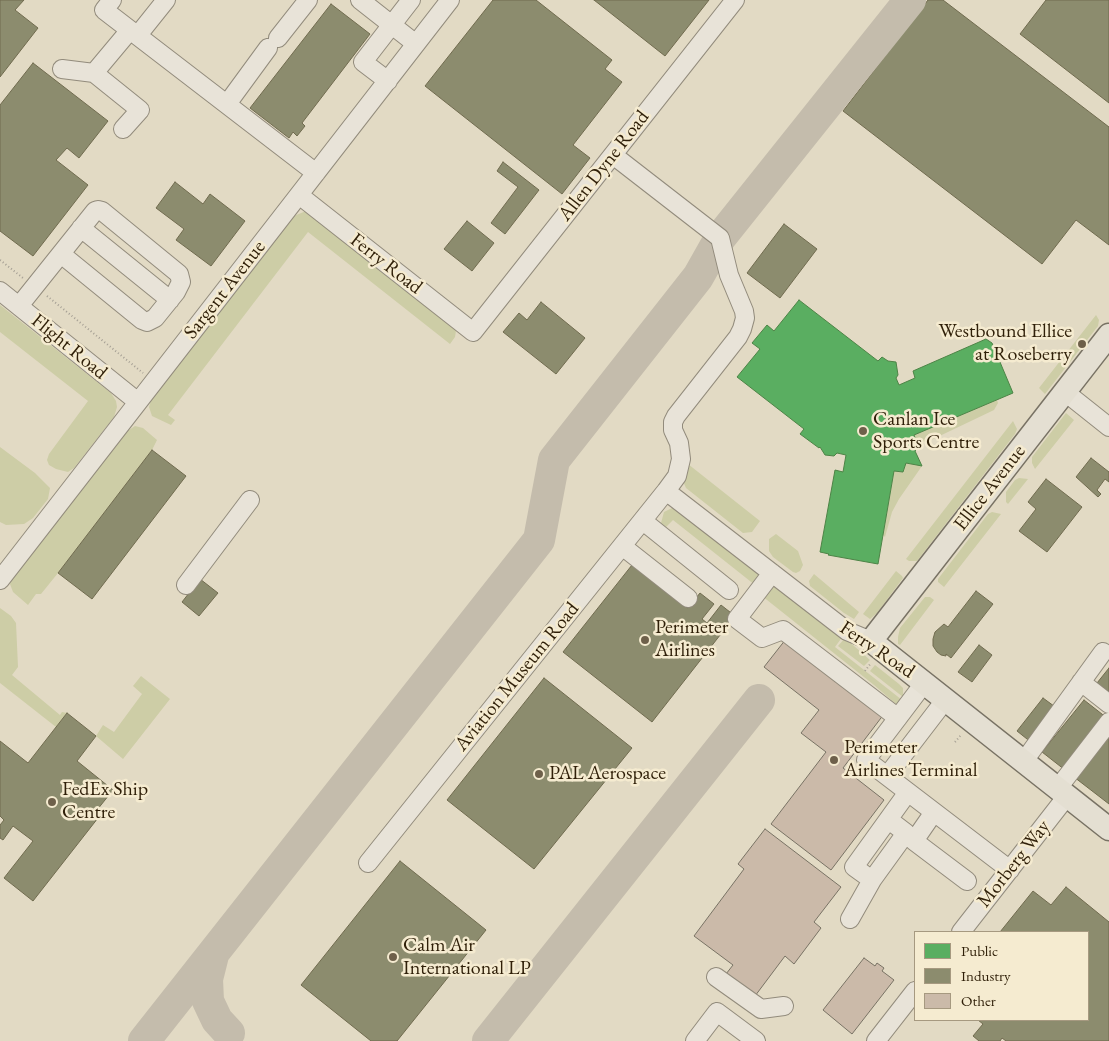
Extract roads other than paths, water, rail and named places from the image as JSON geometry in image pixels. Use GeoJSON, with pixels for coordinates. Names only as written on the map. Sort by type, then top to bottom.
{"type":"FeatureCollection","features":[{"type":"Feature","properties":{"kind":"main road","name":"Ellice Avenue"},"geometry":{"type":"LineString","coordinates":[[871,641],[1109,335]]}},
{"type":"Feature","properties":{"kind":"main road","name":"Ferry Road"},"geometry":{"type":"LineString","coordinates":[[871,641],[1109,829]]}},
{"type":"Feature","properties":{"kind":"street"},"geometry":{"type":"LineString","coordinates":[[112,0],[104,10],[316,173]]}},
{"type":"Feature","properties":{"kind":"street"},"geometry":{"type":"LineString","coordinates":[[94,73],[166,0]]}},
{"type":"Feature","properties":{"kind":"street"},"geometry":{"type":"LineString","coordinates":[[227,104],[308,0]]}},
{"type":"Feature","properties":{"kind":"street"},"geometry":{"type":"LineString","coordinates":[[360,0],[416,44]]}},
{"type":"Feature","properties":{"kind":"street"},"geometry":{"type":"LineString","coordinates":[[388,80],[363,62],[411,0]]}},
{"type":"Feature","properties":{"kind":"street","name":"Sargent Avenue"},"geometry":{"type":"LineString","coordinates":[[0,580],[450,0]]}},
{"type":"Feature","properties":{"kind":"street","name":"Allen Dyne Road"},"geometry":{"type":"LineString","coordinates":[[473,332],[735,0]]}},
{"type":"Feature","properties":{"kind":"street"},"geometry":{"type":"LineString","coordinates":[[62,69],[94,73],[140,110],[123,129]]}},
{"type":"Feature","properties":{"kind":"street","name":"Aviation Museum Road"},"geometry":{"type":"LineString","coordinates":[[368,863],[666,491],[676,476],[681,459],[673,422],[738,338],[745,318],[744,311],[729,275],[720,238],[612,155]]}},
{"type":"Feature","properties":{"kind":"street","name":"Ferry Road"},"geometry":{"type":"LineString","coordinates":[[298,196],[473,332]]}},
{"type":"Feature","properties":{"kind":"street"},"geometry":{"type":"LineString","coordinates":[[19,306],[81,228],[98,210],[117,223],[179,274],[180,287],[152,321],[142,320],[61,254]]}},
{"type":"Feature","properties":{"kind":"street"},"geometry":{"type":"LineString","coordinates":[[81,228],[170,300]]}},
{"type":"Feature","properties":{"kind":"street","name":"Flight Road"},"geometry":{"type":"LineString","coordinates":[[0,291],[138,402]]}},
{"type":"Feature","properties":{"kind":"street"},"geometry":{"type":"LineString","coordinates":[[1065,392],[1109,427]]}},
{"type":"Feature","properties":{"kind":"street","name":"Ferry Road"},"geometry":{"type":"LineString","coordinates":[[666,491],[847,631],[871,641]]}},
{"type":"Feature","properties":{"kind":"street"},"geometry":{"type":"LineString","coordinates":[[186,585],[250,500]]}},
{"type":"Feature","properties":{"kind":"street"},"geometry":{"type":"LineString","coordinates":[[643,521],[729,590]]}},
{"type":"Feature","properties":{"kind":"street"},"geometry":{"type":"LineString","coordinates":[[622,546],[688,598]]}},
{"type":"Feature","properties":{"kind":"street"},"geometry":{"type":"LineString","coordinates":[[772,573],[737,619],[762,638],[783,630],[898,718]]}},
{"type":"Feature","properties":{"kind":"street"},"geometry":{"type":"LineString","coordinates":[[1024,761],[1103,652]]}},
{"type":"Feature","properties":{"kind":"street"},"geometry":{"type":"LineString","coordinates":[[924,682],[866,760],[1010,870]]}},
{"type":"Feature","properties":{"kind":"street"},"geometry":{"type":"LineString","coordinates":[[1081,682],[1109,704]]}},
{"type":"Feature","properties":{"kind":"street"},"geometry":{"type":"LineString","coordinates":[[887,776],[946,699]]}},
{"type":"Feature","properties":{"kind":"street","name":"Morberg Way"},"geometry":{"type":"LineString","coordinates":[[962,931],[1010,870],[1109,722]]}},
{"type":"Feature","properties":{"kind":"street"},"geometry":{"type":"LineString","coordinates":[[850,919],[872,880],[854,867],[908,792]]}},
{"type":"Feature","properties":{"kind":"street"},"geometry":{"type":"LineString","coordinates":[[934,812],[914,841],[967,882]]}},
{"type":"Feature","properties":{"kind":"street"},"geometry":{"type":"LineString","coordinates":[[716,977],[761,1009],[784,1006]]}},
{"type":"Feature","properties":{"kind":"street"},"geometry":{"type":"LineString","coordinates":[[876,1041],[914,992]]}},
{"type":"Feature","properties":{"kind":"street"},"geometry":{"type":"LineString","coordinates":[[695,1041],[717,1012],[756,1041]]}},
{"type":"Feature","properties":{"kind":"place","name":"Westbound Ellice at Roseberry"},"geometry":{"type":"Point","coordinates":[1082,344]}},
{"type":"Feature","properties":{"kind":"place","name":"Canlan Ice Sports Centre"},"geometry":{"type":"Point","coordinates":[863,431]}},
{"type":"Feature","properties":{"kind":"place","name":"Perimeter Airlines"},"geometry":{"type":"Point","coordinates":[645,640]}},
{"type":"Feature","properties":{"kind":"place","name":"Perimeter Airlines Terminal"},"geometry":{"type":"Point","coordinates":[834,760]}},
{"type":"Feature","properties":{"kind":"place","name":"PAL Aerospace"},"geometry":{"type":"Point","coordinates":[539,774]}},
{"type":"Feature","properties":{"kind":"place","name":"FedEx Ship Centre"},"geometry":{"type":"Point","coordinates":[52,802]}},
{"type":"Feature","properties":{"kind":"place","name":"Calm Air International LP"},"geometry":{"type":"Point","coordinates":[393,957]}}]}
